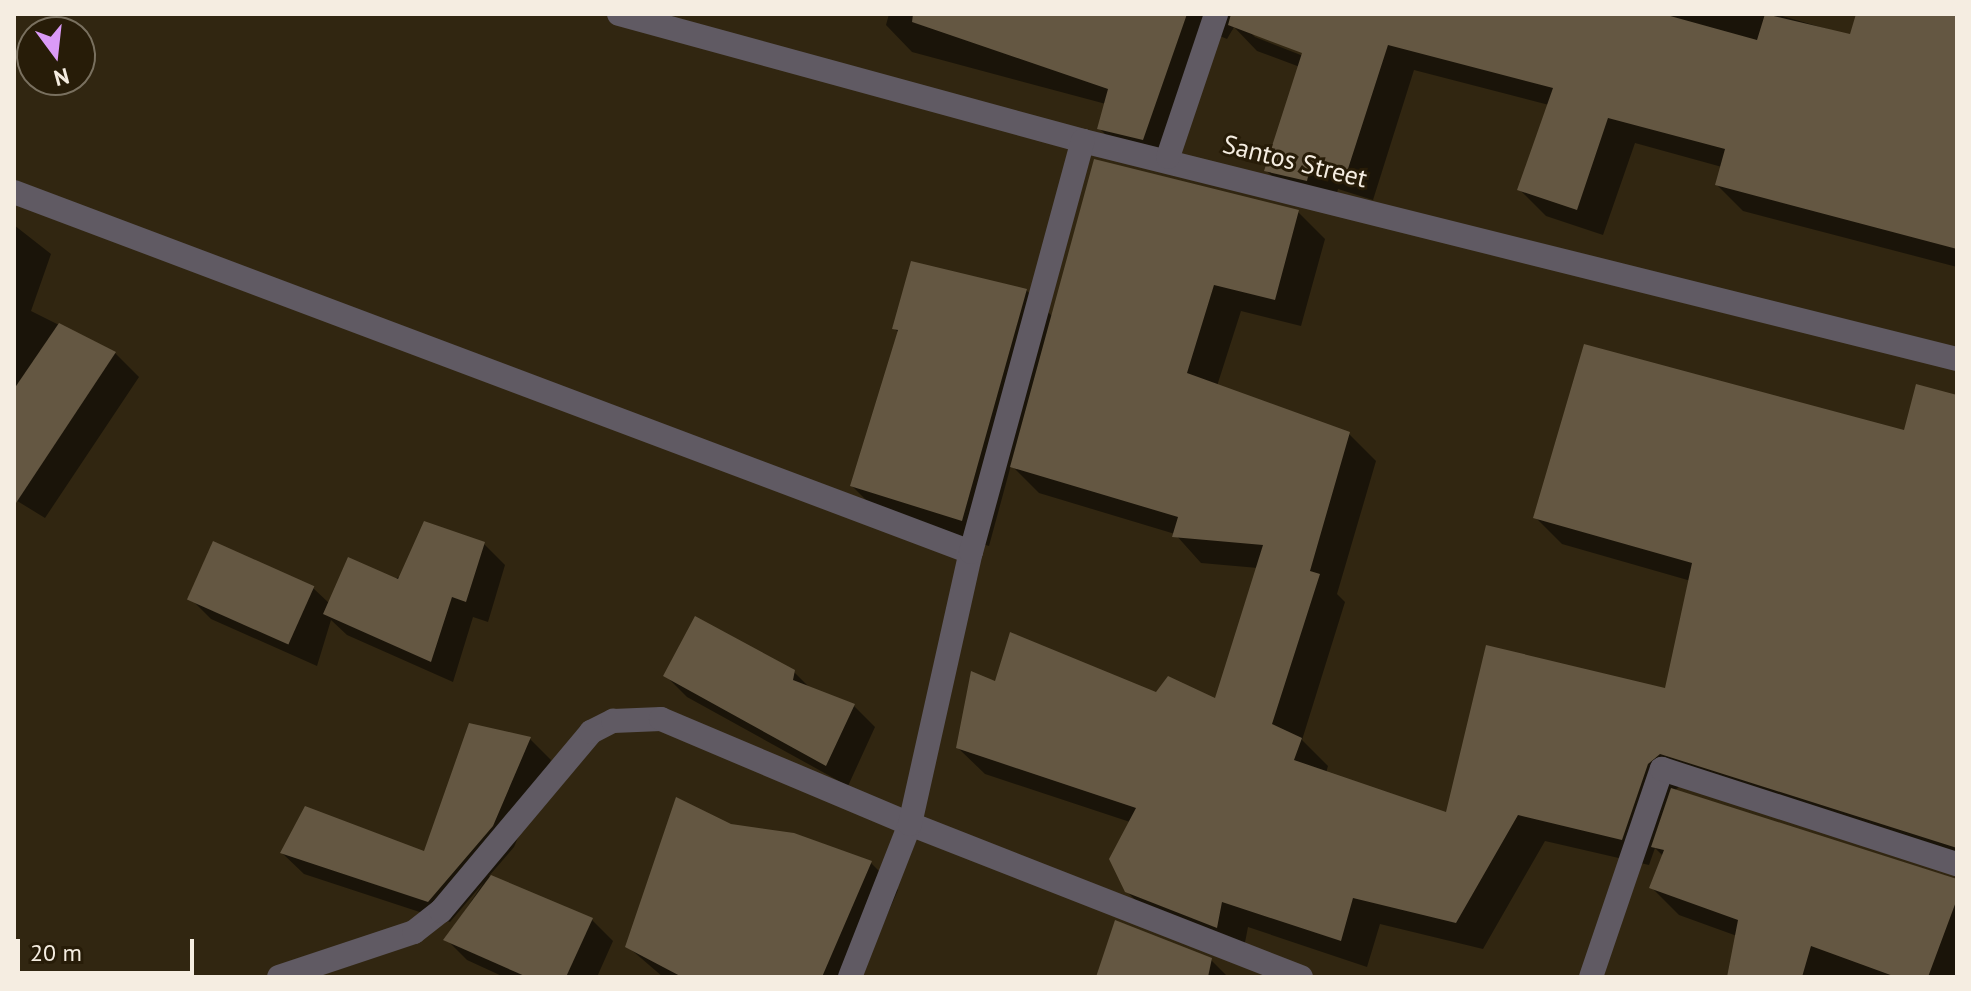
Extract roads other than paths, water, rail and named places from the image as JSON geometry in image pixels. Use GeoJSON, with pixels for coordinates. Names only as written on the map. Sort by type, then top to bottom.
{"type":"FeatureCollection","features":[{"type":"Feature","properties":{"kind":"street","name":"Santos Street"},"geometry":{"type":"LineString","coordinates":[[619,14],[1083,141],[1168,157],[1957,359]]}},
{"type":"Feature","properties":{"kind":"street"},"geometry":{"type":"LineString","coordinates":[[1168,157],[1216,14]]}},
{"type":"Feature","properties":{"kind":"street"},"geometry":{"type":"LineString","coordinates":[[850,977],[910,824],[971,552],[1083,141]]}},
{"type":"Feature","properties":{"kind":"street"},"geometry":{"type":"LineString","coordinates":[[14,192],[971,552]]}},
{"type":"Feature","properties":{"kind":"street"},"geometry":{"type":"LineString","coordinates":[[279,977],[414,932],[441,911],[591,732],[613,721],[661,719],[910,824],[1301,977]]}},
{"type":"Feature","properties":{"kind":"street"},"geometry":{"type":"LineString","coordinates":[[1591,977],[1662,769],[1957,864]]}}]}
